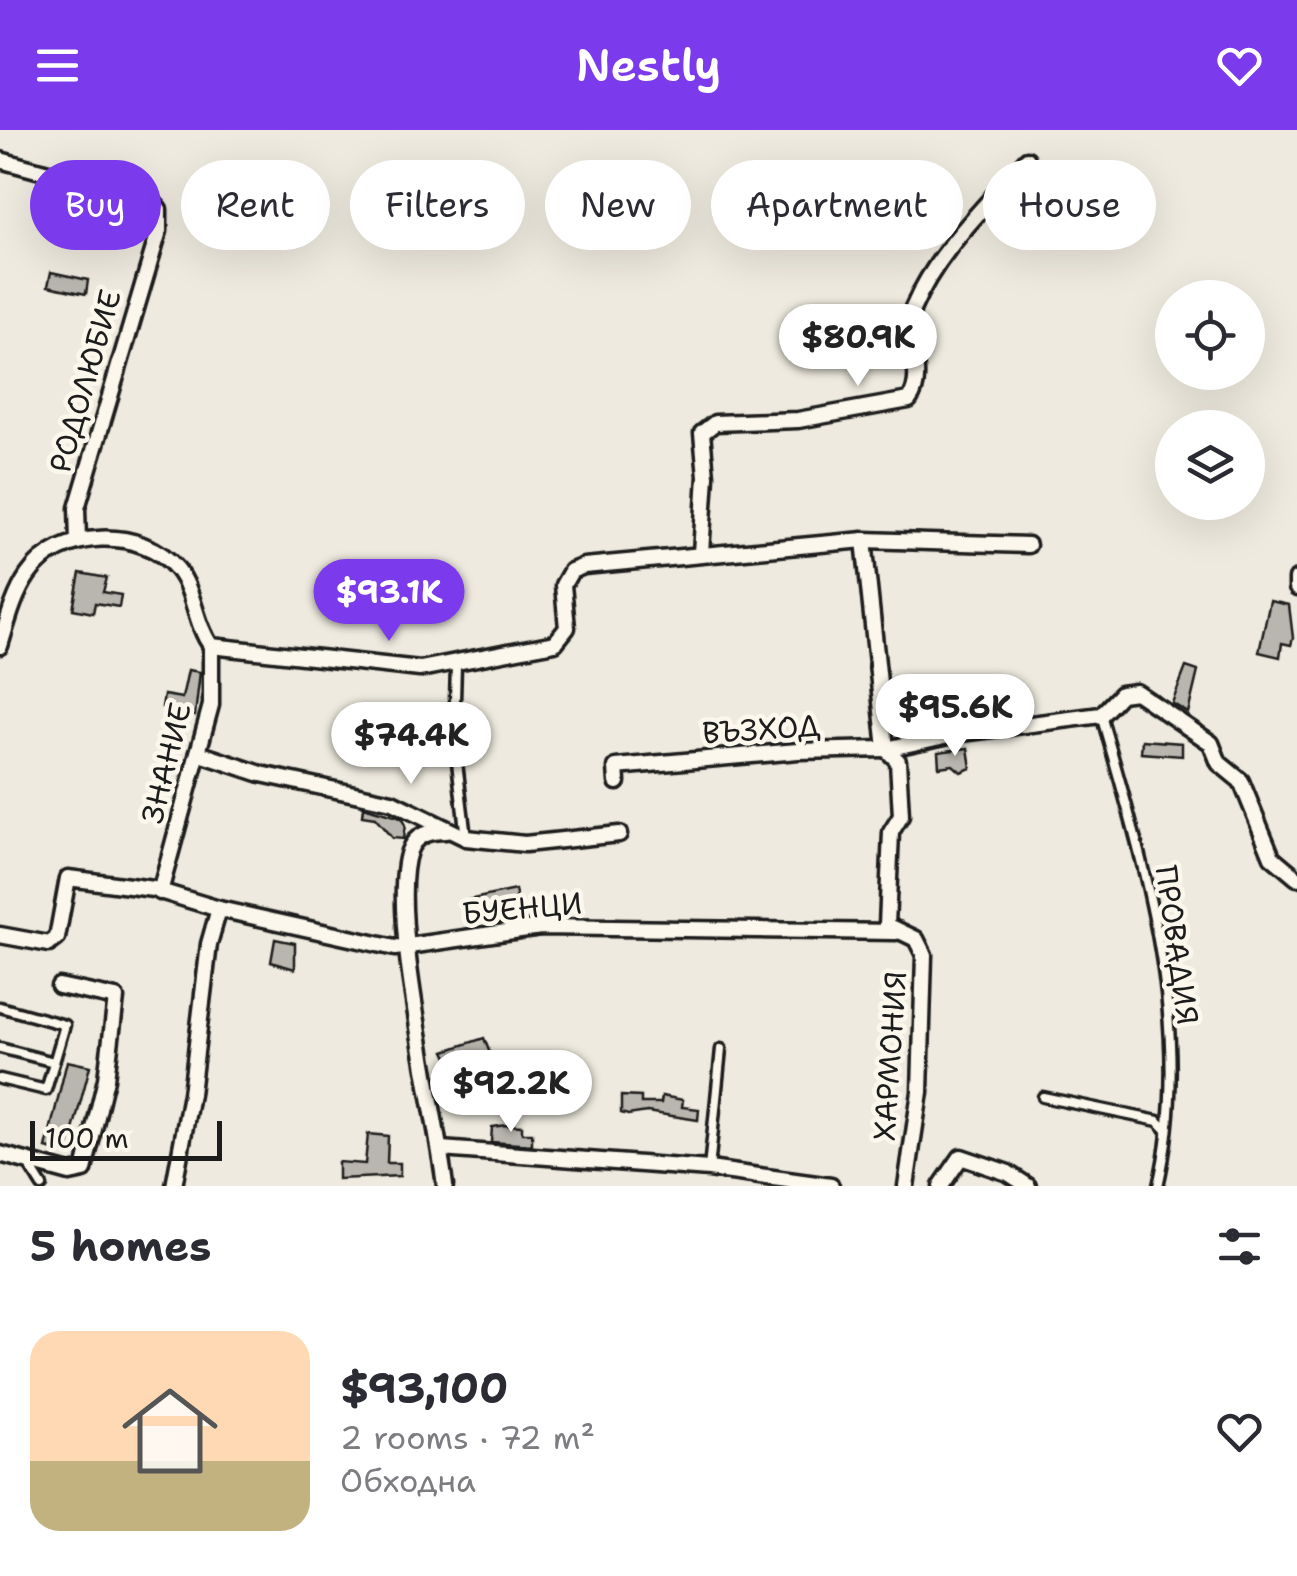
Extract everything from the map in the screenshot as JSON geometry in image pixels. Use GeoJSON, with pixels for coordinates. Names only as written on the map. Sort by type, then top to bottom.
{"type":"FeatureCollection","features":[{"type":"Feature","properties":{"kind":"street"},"geometry":{"type":"LineString","coordinates":[[702,553],[706,476],[702,433],[715,422],[798,420],[910,400],[914,393],[915,346],[910,312],[938,262],[1027,158]]}},
{"type":"Feature","properties":{"kind":"street","name":"РОДОЛЮБИЕ"},"geometry":{"type":"LineString","coordinates":[[0,160],[152,201],[160,209],[159,231],[77,508],[78,541]]}},
{"type":"Feature","properties":{"kind":"street"},"geometry":{"type":"LineString","coordinates":[[0,646],[28,574],[45,557],[78,541],[127,540],[165,558],[185,582],[199,628],[212,646],[420,669],[554,644],[567,628],[563,586],[571,571],[702,553],[864,540],[1028,545]]}},
{"type":"Feature","properties":{"kind":"street","name":"ХАРМОНИЯ"},"geometry":{"type":"LineString","coordinates":[[864,540],[886,749],[898,761],[901,816],[892,832],[887,925],[916,940],[924,955],[920,1092],[906,1186]]}},
{"type":"Feature","properties":{"kind":"street"},"geometry":{"type":"LineString","coordinates":[[1297,579],[1297,588]]}},
{"type":"Feature","properties":{"kind":"street","name":"ЗНАНИЕ"},"geometry":{"type":"LineString","coordinates":[[160,892],[211,705],[212,646]]}},
{"type":"Feature","properties":{"kind":"street","name":"ВЪЗХОД"},"geometry":{"type":"LineString","coordinates":[[618,782],[616,767],[798,751],[886,749],[954,734],[1101,715],[1121,694],[1136,692],[1212,743],[1219,763],[1241,781],[1272,857],[1297,878]]}},
{"type":"Feature","properties":{"kind":"street"},"geometry":{"type":"LineString","coordinates":[[198,753],[261,774],[392,802],[466,838],[525,844],[619,834]]}},
{"type":"Feature","properties":{"kind":"street"},"geometry":{"type":"LineString","coordinates":[[446,1186],[404,912],[408,853],[422,834],[448,831]]}},
{"type":"Feature","properties":{"kind":"street","name":"БУЕНЦИ"},"geometry":{"type":"LineString","coordinates":[[0,935],[49,944],[58,938],[68,878],[160,892],[218,909],[409,949],[541,927],[896,932]]}},
{"type":"Feature","properties":{"kind":"street"},"geometry":{"type":"LineString","coordinates":[[174,1186],[191,1094],[209,944],[218,909]]}},
{"type":"Feature","properties":{"kind":"street"},"geometry":{"type":"LineString","coordinates":[[0,1154],[70,1173],[84,1170],[106,1079],[116,998],[59,986]]}},
{"type":"Feature","properties":{"kind":"street"},"geometry":{"type":"LineString","coordinates":[[441,1149],[709,1170],[831,1186]]}},
{"type":"Feature","properties":{"kind":"street"},"geometry":{"type":"LineString","coordinates":[[941,1186],[960,1157],[1008,1173],[1028,1186]]}},
{"type":"Feature","properties":{"kind":"lane"},"geometry":{"type":"LineString","coordinates":[[456,665],[454,737],[466,838]]}},
{"type":"Feature","properties":{"kind":"lane","name":"ПРОВАДИЯ"},"geometry":{"type":"LineString","coordinates":[[1101,715],[1144,867],[1169,1020],[1166,1129],[1158,1186]]}},
{"type":"Feature","properties":{"kind":"lane"},"geometry":{"type":"LineString","coordinates":[[0,1008],[65,1025],[46,1090],[0,1079]]}},
{"type":"Feature","properties":{"kind":"lane"},"geometry":{"type":"LineString","coordinates":[[0,1048],[54,1062]]}},
{"type":"Feature","properties":{"kind":"lane"},"geometry":{"type":"LineString","coordinates":[[709,1170],[722,1050]]}},
{"type":"Feature","properties":{"kind":"lane"},"geometry":{"type":"LineString","coordinates":[[1043,1097],[1158,1121],[1166,1129]]}},
{"type":"Feature","properties":{"kind":"lane"},"geometry":{"type":"LineString","coordinates":[[26,1161],[42,1186]]}},
{"type":"Feature","properties":{"kind":"building"},"geometry":{"type":"Polygon","coordinates":[[[51,272],[88,280],[86,294],[48,286],[51,272]]]}},
{"type":"Feature","properties":{"kind":"building"},"geometry":{"type":"Polygon","coordinates":[[[80,573],[107,578],[103,592],[121,595],[119,607],[95,603],[93,613],[73,609],[80,573]]]}},
{"type":"Feature","properties":{"kind":"building"},"geometry":{"type":"Polygon","coordinates":[[[1270,601],[1289,605],[1293,638],[1291,645],[1282,643],[1280,657],[1259,652],[1270,601]]]}},
{"type":"Feature","properties":{"kind":"building"},"geometry":{"type":"Polygon","coordinates":[[[1186,667],[1198,671],[1188,713],[1172,703],[1186,667]]]}},
{"type":"Feature","properties":{"kind":"building"},"geometry":{"type":"Polygon","coordinates":[[[188,670],[200,672],[195,716],[162,707],[164,695],[182,698],[188,670]]]}},
{"type":"Feature","properties":{"kind":"building"},"geometry":{"type":"Polygon","coordinates":[[[1142,740],[1182,743],[1182,756],[1141,753],[1142,740]]]}},
{"type":"Feature","properties":{"kind":"building"},"geometry":{"type":"Polygon","coordinates":[[[968,748],[971,768],[961,772],[953,765],[939,767],[938,752],[968,748]]]}},
{"type":"Feature","properties":{"kind":"building"},"geometry":{"type":"Polygon","coordinates":[[[363,807],[401,818],[405,825],[403,839],[392,838],[375,818],[362,816],[363,807]]]}},
{"type":"Feature","properties":{"kind":"building"},"geometry":{"type":"Polygon","coordinates":[[[515,890],[521,919],[498,922],[495,906],[468,911],[468,900],[515,890]]]}},
{"type":"Feature","properties":{"kind":"building"},"geometry":{"type":"Polygon","coordinates":[[[275,939],[295,943],[295,969],[271,962],[275,939]]]}},
{"type":"Feature","properties":{"kind":"building"},"geometry":{"type":"Polygon","coordinates":[[[484,1038],[493,1061],[525,1061],[525,1079],[543,1079],[543,1095],[516,1096],[503,1090],[473,1094],[470,1077],[459,1080],[445,1051],[484,1038]]]}},
{"type":"Feature","properties":{"kind":"building"},"geometry":{"type":"Polygon","coordinates":[[[67,1061],[90,1066],[67,1153],[46,1148],[67,1061]]]}},
{"type":"Feature","properties":{"kind":"building"},"geometry":{"type":"Polygon","coordinates":[[[621,1096],[641,1097],[641,1103],[661,1103],[662,1096],[683,1100],[682,1107],[699,1109],[698,1120],[647,1112],[621,1113],[621,1096]]]}},
{"type":"Feature","properties":{"kind":"building"},"geometry":{"type":"Polygon","coordinates":[[[522,1126],[522,1133],[532,1133],[532,1145],[491,1142],[492,1127],[522,1126]]]}},
{"type":"Feature","properties":{"kind":"building"},"geometry":{"type":"Polygon","coordinates":[[[368,1134],[388,1136],[387,1163],[400,1163],[400,1176],[338,1179],[338,1162],[365,1164],[368,1134]]]}}]}
